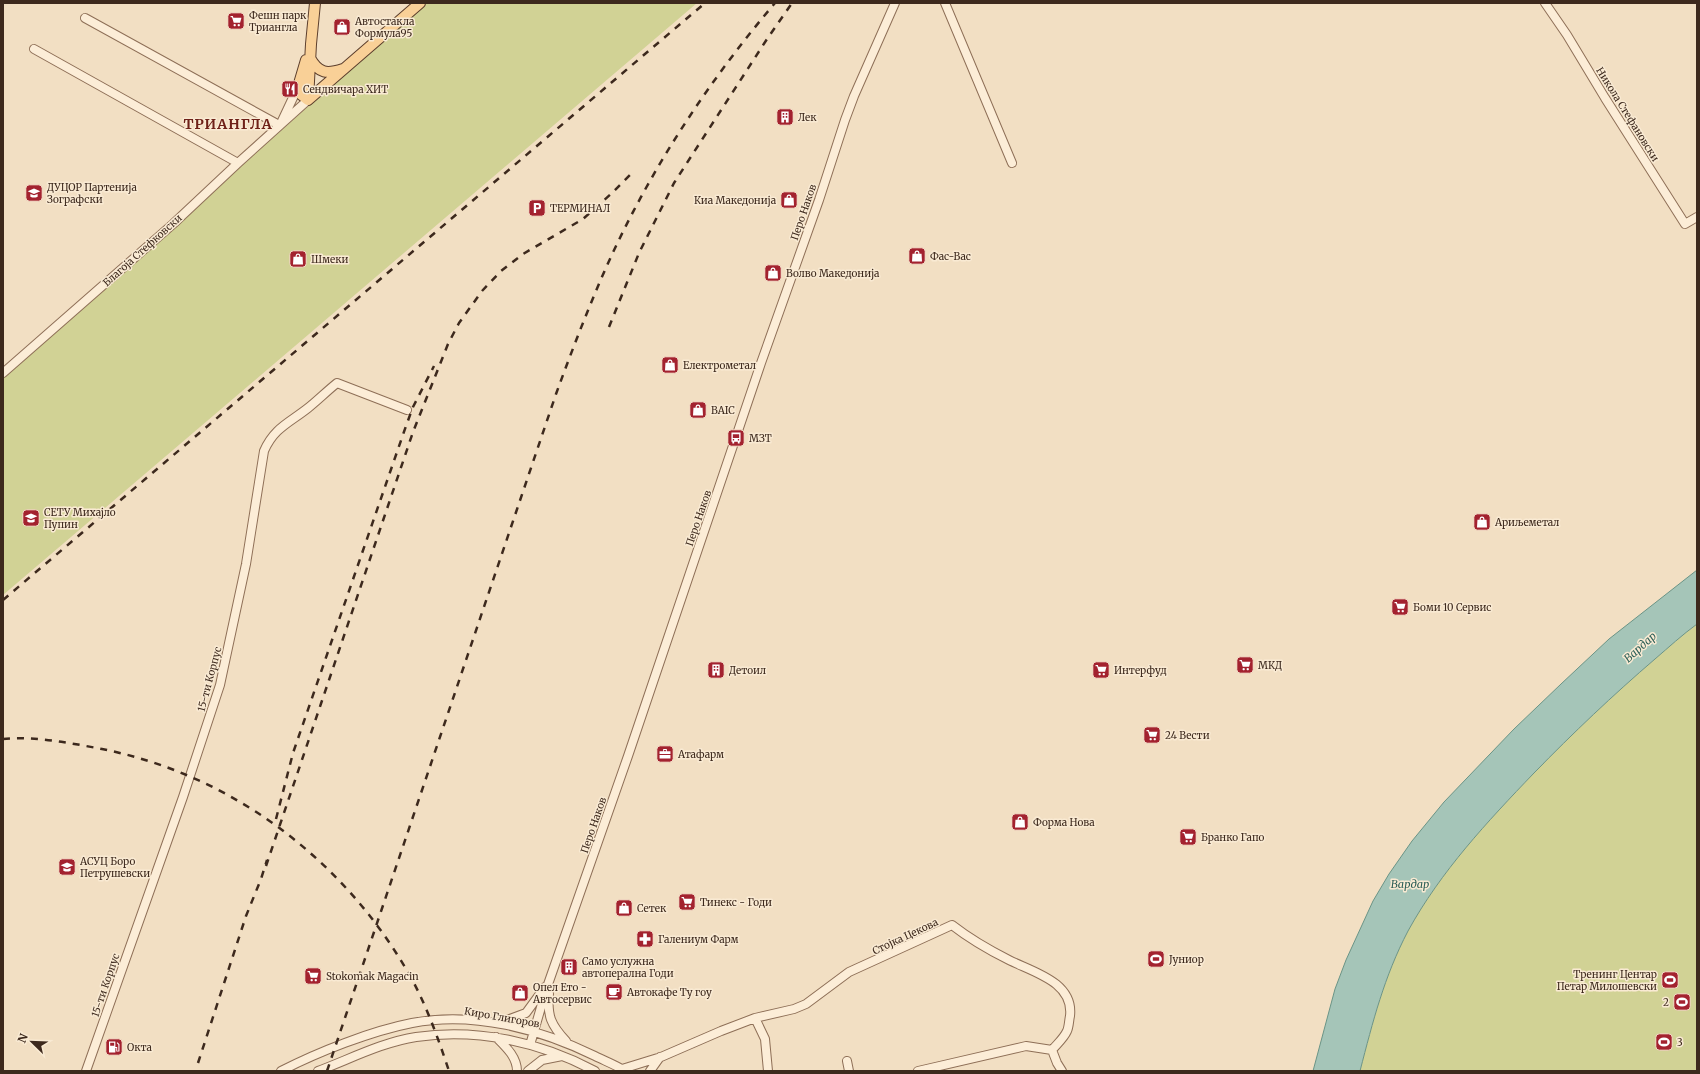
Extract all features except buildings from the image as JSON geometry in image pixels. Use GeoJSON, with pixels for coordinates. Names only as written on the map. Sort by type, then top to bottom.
{"type":"FeatureCollection","features":[{"type":"Feature","properties":{"kind":"main road"},"geometry":{"type":"LineString","coordinates":[[308,100],[315,3]]}},
{"type":"Feature","properties":{"kind":"main road","name":"Благоја Стефковски"},"geometry":{"type":"LineString","coordinates":[[308,100],[420,3]]}},
{"type":"Feature","properties":{"kind":"main road"},"geometry":{"type":"LineString","coordinates":[[308,100],[299,94],[298,87],[311,44]]}},
{"type":"Feature","properties":{"kind":"main road"},"geometry":{"type":"LineString","coordinates":[[310,58],[318,69],[326,72],[347,67]]}},
{"type":"Feature","properties":{"kind":"street","name":"Перо Наков"},"geometry":{"type":"LineString","coordinates":[[530,1045],[550,980],[845,120],[895,3]]}},
{"type":"Feature","properties":{"kind":"street"},"geometry":{"type":"LineString","coordinates":[[945,3],[1012,163]]}},
{"type":"Feature","properties":{"kind":"street","name":"Никола Стефановски"},"geometry":{"type":"LineString","coordinates":[[1545,3],[1567,34],[1605,98],[1685,224],[1697,217]]}},
{"type":"Feature","properties":{"kind":"street"},"geometry":{"type":"LineString","coordinates":[[85,18],[279,125],[298,87]]}},
{"type":"Feature","properties":{"kind":"street"},"geometry":{"type":"LineString","coordinates":[[34,49],[238,163]]}},
{"type":"Feature","properties":{"kind":"street","name":"Благоја Стефковски"},"geometry":{"type":"LineString","coordinates":[[3,373],[172,224],[308,100]]}},
{"type":"Feature","properties":{"kind":"street","name":"15-ти Корпус"},"geometry":{"type":"LineString","coordinates":[[86,1071],[183,797],[220,685],[246,564],[264,451],[270,439],[280,428],[308,408],[337,383],[407,410]]}},
{"type":"Feature","properties":{"kind":"street","name":"Стојка Цекова"},"geometry":{"type":"LineString","coordinates":[[624,1070],[661,1057],[721,1031],[756,1018],[794,1009],[806,1004],[849,972],[952,925],[978,944],[1010,961],[1039,973],[1056,984],[1067,996],[1071,1009],[1068,1031],[1052,1050]]}},
{"type":"Feature","properties":{"kind":"street"},"geometry":{"type":"LineString","coordinates":[[494,1024],[508,1021],[526,1013],[550,980]]}},
{"type":"Feature","properties":{"kind":"street"},"geometry":{"type":"LineString","coordinates":[[550,980],[547,1008],[553,1026],[568,1043]]}},
{"type":"Feature","properties":{"kind":"street"},"geometry":{"type":"LineString","coordinates":[[756,1018],[764,1039],[768,1071]]}},
{"type":"Feature","properties":{"kind":"street","name":"Киро Глигоров"},"geometry":{"type":"LineString","coordinates":[[281,1071],[316,1055],[364,1037],[412,1023],[445,1020],[464,1020],[494,1024],[534,1032],[568,1043],[624,1070]]}},
{"type":"Feature","properties":{"kind":"street","name":"Киро Глигоров"},"geometry":{"type":"LineString","coordinates":[[318,1071],[390,1044],[415,1037],[448,1034],[496,1037],[530,1045],[563,1056],[595,1071]]}},
{"type":"Feature","properties":{"kind":"street"},"geometry":{"type":"LineString","coordinates":[[496,1037],[508,1048],[514,1058],[517,1071]]}},
{"type":"Feature","properties":{"kind":"street"},"geometry":{"type":"LineString","coordinates":[[918,1071],[1026,1046],[1052,1050],[1062,1071]]}},
{"type":"Feature","properties":{"kind":"street"},"geometry":{"type":"LineString","coordinates":[[528,1071],[542,1060],[563,1056]]}},
{"type":"Feature","properties":{"kind":"street","name":"Стојка Цекова"},"geometry":{"type":"LineString","coordinates":[[650,1071],[661,1057]]}},
{"type":"Feature","properties":{"kind":"street"},"geometry":{"type":"LineString","coordinates":[[847,1061],[849,1071]]}},
{"type":"Feature","properties":{"kind":"green space"},"geometry":{"type":"Polygon","coordinates":[[[424,3],[697,3],[3,595],[3,378],[424,3]]]}},
{"type":"Feature","properties":{"kind":"green space"},"geometry":{"type":"Polygon","coordinates":[[[1697,624],[1697,1071],[1360,1071],[1380,1000],[1392,965],[1408,931],[1421,909],[1450,868],[1499,810],[1563,743],[1624,686],[1697,624]]]}},
{"type":"Feature","properties":{"kind":"water","name":"Вардар"},"geometry":{"type":"Polygon","coordinates":[[[1697,570],[1697,624],[1593,714],[1516,791],[1466,848],[1435,888],[1408,931],[1392,965],[1375,1017],[1360,1071],[1313,1071],[1335,989],[1346,960],[1373,901],[1389,874],[1412,841],[1444,802],[1514,729],[1561,684],[1609,639],[1697,570]]]}},
{"type":"Feature","properties":{"kind":"railway"},"geometry":{"type":"LineString","coordinates":[[3,600],[705,3]]}},
{"type":"Feature","properties":{"kind":"railway"},"geometry":{"type":"LineString","coordinates":[[327,1071],[556,394],[598,285],[640,199],[681,130],[726,65],[775,3]]}},
{"type":"Feature","properties":{"kind":"railway"},"geometry":{"type":"LineString","coordinates":[[609,327],[639,253],[674,183],[792,3]]}},
{"type":"Feature","properties":{"kind":"railway"},"geometry":{"type":"LineString","coordinates":[[266,866],[413,432],[448,344],[459,323],[482,291],[501,271],[523,254],[583,219],[633,172]]}},
{"type":"Feature","properties":{"kind":"railway"},"geometry":{"type":"LineString","coordinates":[[276,819],[293,753],[406,426],[413,407],[434,366]]}},
{"type":"Feature","properties":{"kind":"railway"},"geometry":{"type":"LineString","coordinates":[[3,739],[27,738],[65,742],[102,749],[150,761],[196,779],[239,801],[280,828],[317,859],[351,894],[382,932],[409,974],[421,997],[449,1071]]}},
{"type":"Feature","properties":{"kind":"railway"},"geometry":{"type":"LineString","coordinates":[[198,1063],[246,916],[267,860]]}},
{"type":"Feature","properties":{"kind":"place","name":"Фешн парк Триангла"},"geometry":{"type":"Point","coordinates":[236,21]}},
{"type":"Feature","properties":{"kind":"place","name":"Автостакла Формула95"},"geometry":{"type":"Point","coordinates":[342,27]}},
{"type":"Feature","properties":{"kind":"place","name":"Сендвичара ХИТ"},"geometry":{"type":"Point","coordinates":[290,89]}},
{"type":"Feature","properties":{"kind":"place","name":"Лек"},"geometry":{"type":"Point","coordinates":[785,117]}},
{"type":"Feature","properties":{"kind":"place","name":"ДУЦОР Партенија Зографски"},"geometry":{"type":"Point","coordinates":[34,193]}},
{"type":"Feature","properties":{"kind":"place","name":"Киа Македонија"},"geometry":{"type":"Point","coordinates":[789,200]}},
{"type":"Feature","properties":{"kind":"place","name":"ТЕРМИНАЛ"},"geometry":{"type":"Point","coordinates":[537,208]}},
{"type":"Feature","properties":{"kind":"place","name":"Фас-Вас"},"geometry":{"type":"Point","coordinates":[917,256]}},
{"type":"Feature","properties":{"kind":"place","name":"Шмеки"},"geometry":{"type":"Point","coordinates":[298,259]}},
{"type":"Feature","properties":{"kind":"place","name":"Волво Македонија"},"geometry":{"type":"Point","coordinates":[773,273]}},
{"type":"Feature","properties":{"kind":"place","name":"Електрометал"},"geometry":{"type":"Point","coordinates":[670,365]}},
{"type":"Feature","properties":{"kind":"place","name":"BAIC"},"geometry":{"type":"Point","coordinates":[698,410]}},
{"type":"Feature","properties":{"kind":"place","name":"МЗТ"},"geometry":{"type":"Point","coordinates":[736,438]}},
{"type":"Feature","properties":{"kind":"place","name":"СЕТУ Михајло Пупин"},"geometry":{"type":"Point","coordinates":[31,518]}},
{"type":"Feature","properties":{"kind":"place","name":"Ариљеметал"},"geometry":{"type":"Point","coordinates":[1482,522]}},
{"type":"Feature","properties":{"kind":"place","name":"Боми 10 Сервис"},"geometry":{"type":"Point","coordinates":[1400,607]}},
{"type":"Feature","properties":{"kind":"place","name":"МКД"},"geometry":{"type":"Point","coordinates":[1245,665]}},
{"type":"Feature","properties":{"kind":"place","name":"Детоил"},"geometry":{"type":"Point","coordinates":[716,670]}},
{"type":"Feature","properties":{"kind":"place","name":"Интерфуд"},"geometry":{"type":"Point","coordinates":[1101,670]}},
{"type":"Feature","properties":{"kind":"place","name":"24 Вести"},"geometry":{"type":"Point","coordinates":[1152,735]}},
{"type":"Feature","properties":{"kind":"place","name":"Атафарм"},"geometry":{"type":"Point","coordinates":[665,754]}},
{"type":"Feature","properties":{"kind":"place","name":"Форма Нова"},"geometry":{"type":"Point","coordinates":[1020,822]}},
{"type":"Feature","properties":{"kind":"place","name":"Бранко Гапо"},"geometry":{"type":"Point","coordinates":[1188,837]}},
{"type":"Feature","properties":{"kind":"place","name":"АСУЦ Боро Петрушевски"},"geometry":{"type":"Point","coordinates":[67,867]}},
{"type":"Feature","properties":{"kind":"place","name":"Тинекс - Годи"},"geometry":{"type":"Point","coordinates":[687,902]}},
{"type":"Feature","properties":{"kind":"place","name":"Сетек"},"geometry":{"type":"Point","coordinates":[624,908]}},
{"type":"Feature","properties":{"kind":"place","name":"Галениум Фарм"},"geometry":{"type":"Point","coordinates":[645,939]}},
{"type":"Feature","properties":{"kind":"place","name":"Јуниор"},"geometry":{"type":"Point","coordinates":[1156,959]}},
{"type":"Feature","properties":{"kind":"place","name":"Само услужна автоперална Годи"},"geometry":{"type":"Point","coordinates":[569,967]}},
{"type":"Feature","properties":{"kind":"place","name":"Stokomak Magacin"},"geometry":{"type":"Point","coordinates":[313,976]}},
{"type":"Feature","properties":{"kind":"place","name":"Тренинг Центар Петар Милошевски"},"geometry":{"type":"Point","coordinates":[1670,980]}},
{"type":"Feature","properties":{"kind":"place","name":"Автокафе Ту гоу"},"geometry":{"type":"Point","coordinates":[614,992]}},
{"type":"Feature","properties":{"kind":"place","name":"Опел Ето - Автосервис"},"geometry":{"type":"Point","coordinates":[520,993]}},
{"type":"Feature","properties":{"kind":"place","name":"2"},"geometry":{"type":"Point","coordinates":[1682,1002]}},
{"type":"Feature","properties":{"kind":"place","name":"3"},"geometry":{"type":"Point","coordinates":[1664,1042]}},
{"type":"Feature","properties":{"kind":"place","name":"Окта"},"geometry":{"type":"Point","coordinates":[114,1047]}},
{"type":"Feature","properties":{"kind":"district","name":"ТРИАНГЛА"},"geometry":{"type":"Point","coordinates":[228,124]}}]}
